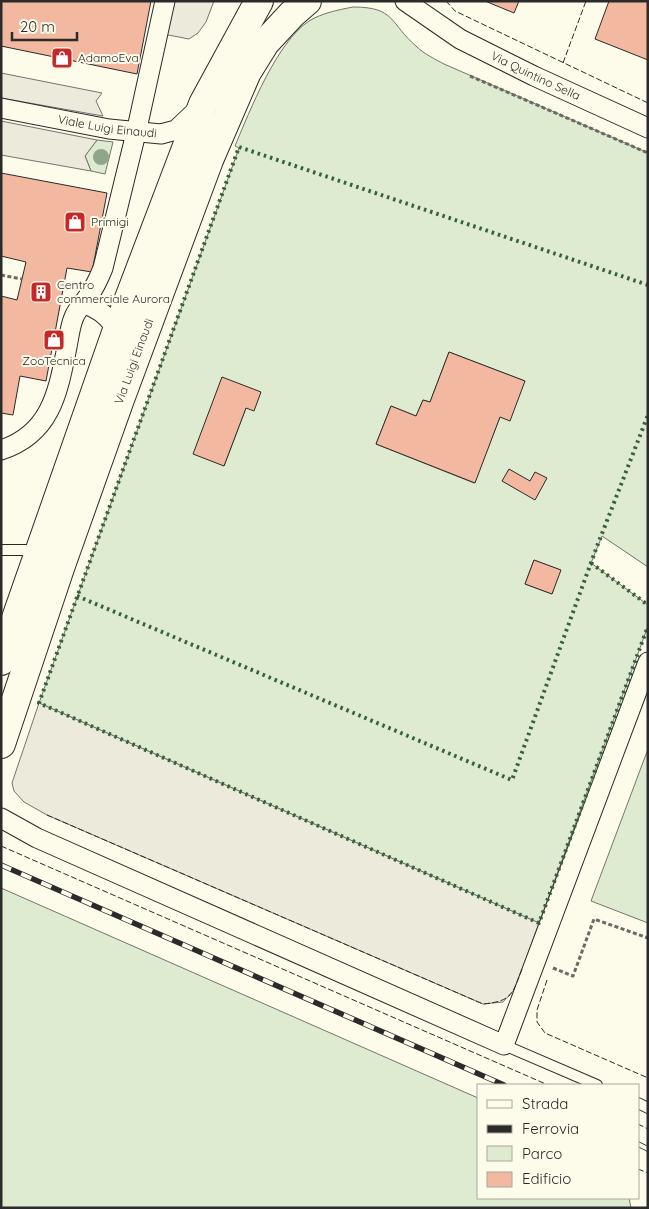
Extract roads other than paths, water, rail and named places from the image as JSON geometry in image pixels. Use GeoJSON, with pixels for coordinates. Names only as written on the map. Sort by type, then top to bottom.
{"type":"FeatureCollection","features":[{"type":"Feature","properties":{"kind":"main road"},"geometry":{"type":"LineString","coordinates":[[1,661],[10,617],[39,550],[117,330],[202,104],[259,1]]}},
{"type":"Feature","properties":{"kind":"main road","name":"Via Luigi Einaudi"},"geometry":{"type":"LineString","coordinates":[[1,744],[60,568],[209,160],[247,72],[265,43],[307,1]]}},
{"type":"Feature","properties":{"kind":"street"},"geometry":{"type":"LineString","coordinates":[[1,450],[24,441],[45,417],[54,400],[60,382],[72,321],[94,288],[103,268],[136,133],[165,1]]}},
{"type":"Feature","properties":{"kind":"street","name":"Via Quintino Sella"},"geometry":{"type":"LineString","coordinates":[[405,1],[424,9],[460,39],[474,47],[648,128]]}},
{"type":"Feature","properties":{"kind":"street","name":"Viale Luigi Einaudi"},"geometry":{"type":"LineString","coordinates":[[1,108],[136,133],[161,134],[176,130],[202,104]]}},
{"type":"Feature","properties":{"kind":"street"},"geometry":{"type":"LineString","coordinates":[[83,303],[98,309],[108,317],[117,330]]}},
{"type":"Feature","properties":{"kind":"street"},"geometry":{"type":"LineString","coordinates":[[1,818],[37,838],[504,1044],[648,662]]}},
{"type":"Feature","properties":{"kind":"lane"},"geometry":{"type":"LineString","coordinates":[[1,550],[39,550]]}},
{"type":"Feature","properties":{"kind":"lane"},"geometry":{"type":"LineString","coordinates":[[504,1044],[595,1084]]}},
{"type":"Feature","properties":{"kind":"railway"},"geometry":{"type":"LineString","coordinates":[[1,865],[502,1084]]}},
{"type":"Feature","properties":{"kind":"railway"},"geometry":{"type":"LineString","coordinates":[[639,1144],[648,1149]]}},
{"type":"Feature","properties":{"kind":"place","name":"AdamoEva"},"geometry":{"type":"Point","coordinates":[62,58]}},
{"type":"Feature","properties":{"kind":"place","name":"Primigi"},"geometry":{"type":"Point","coordinates":[75,222]}},
{"type":"Feature","properties":{"kind":"place","name":"Centro commerciale Aurora"},"geometry":{"type":"Point","coordinates":[41,292]}},
{"type":"Feature","properties":{"kind":"place","name":"ZooTecnica"},"geometry":{"type":"Point","coordinates":[54,340]}}]}
